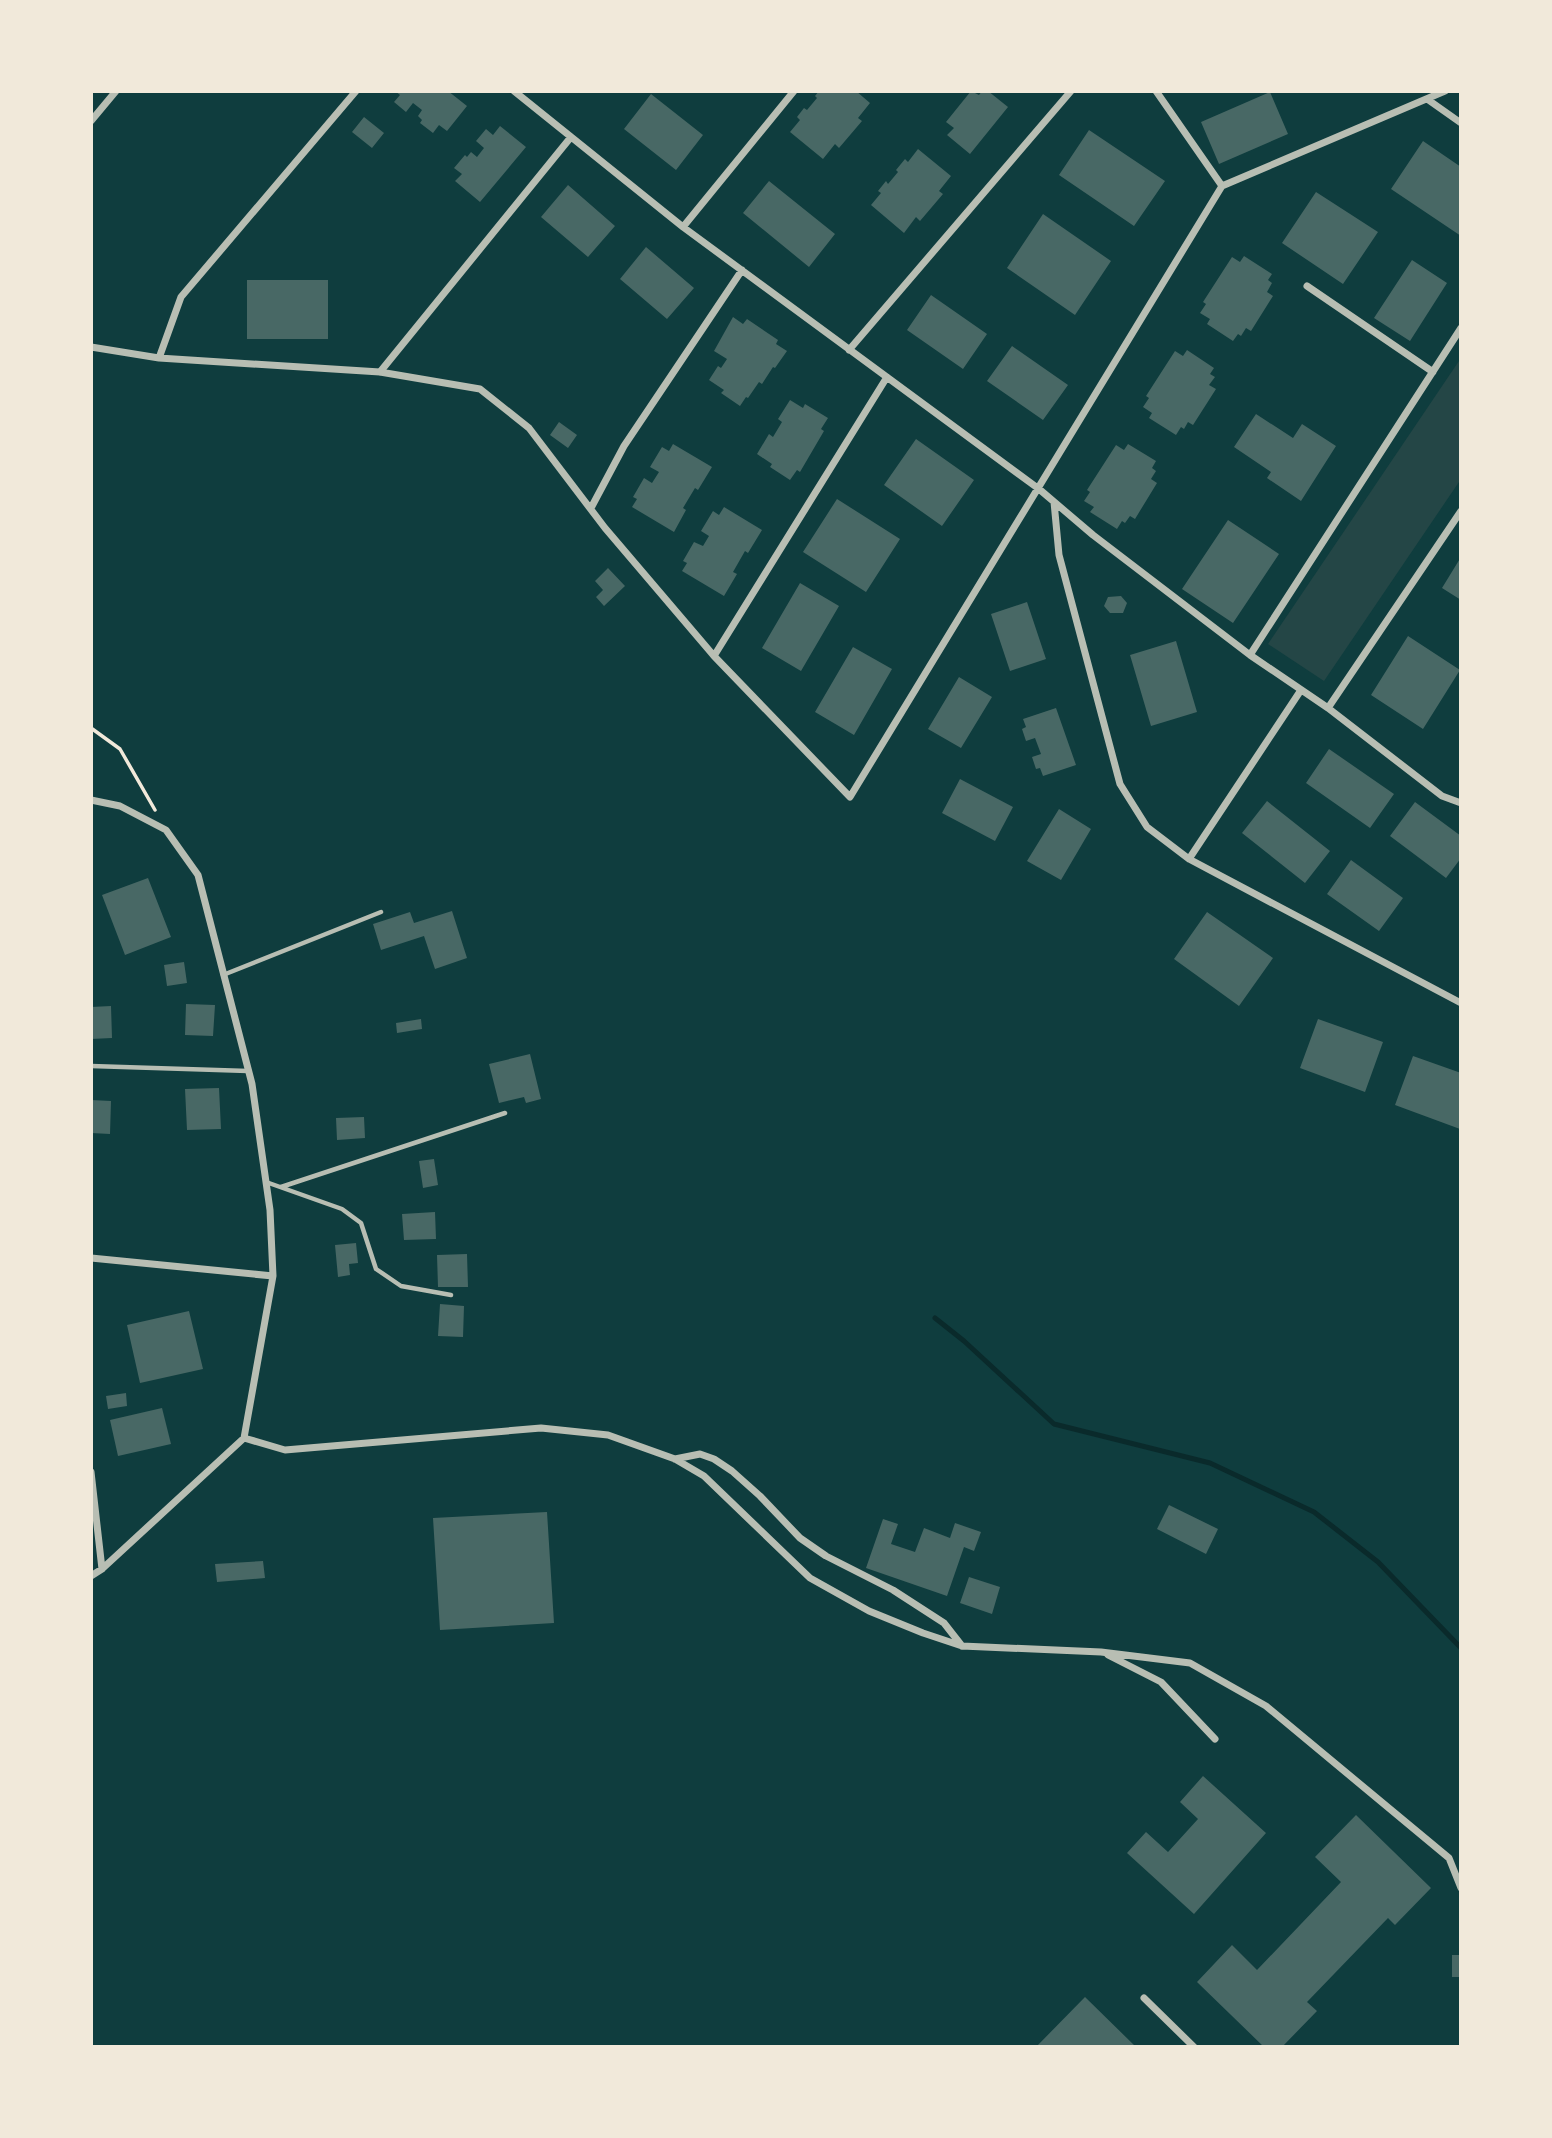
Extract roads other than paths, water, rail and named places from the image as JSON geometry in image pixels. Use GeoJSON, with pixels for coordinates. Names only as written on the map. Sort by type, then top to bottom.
{"type":"FeatureCollection","features":[{"type":"Feature","properties":{"kind":"street"},"geometry":{"type":"LineString","coordinates":[[91,121],[116,91]]}},
{"type":"Feature","properties":{"kind":"street"},"geometry":{"type":"LineString","coordinates":[[159,358],[181,297],[356,91]]}},
{"type":"Feature","properties":{"kind":"street"},"geometry":{"type":"LineString","coordinates":[[514,91],[683,227],[1039,489],[1093,535],[1250,655],[1328,708],[1442,796],[1461,803]]}},
{"type":"Feature","properties":{"kind":"street"},"geometry":{"type":"LineString","coordinates":[[683,227],[794,91]]}},
{"type":"Feature","properties":{"kind":"street"},"geometry":{"type":"LineString","coordinates":[[849,350],[1071,91]]}},
{"type":"Feature","properties":{"kind":"street"},"geometry":{"type":"LineString","coordinates":[[1156,91],[1222,186]]}},
{"type":"Feature","properties":{"kind":"street"},"geometry":{"type":"LineString","coordinates":[[91,346],[159,358],[380,372],[480,389],[529,428],[605,528],[714,656],[850,797],[1222,186],[1445,91]]}},
{"type":"Feature","properties":{"kind":"street"},"geometry":{"type":"LineString","coordinates":[[1427,99],[1461,124]]}},
{"type":"Feature","properties":{"kind":"street"},"geometry":{"type":"LineString","coordinates":[[380,372],[571,137]]}},
{"type":"Feature","properties":{"kind":"street"},"geometry":{"type":"LineString","coordinates":[[591,508],[624,446],[742,270]]}},
{"type":"Feature","properties":{"kind":"street"},"geometry":{"type":"LineString","coordinates":[[1307,286],[1433,372]]}},
{"type":"Feature","properties":{"kind":"street"},"geometry":{"type":"LineString","coordinates":[[1250,655],[1461,328]]}},
{"type":"Feature","properties":{"kind":"street"},"geometry":{"type":"LineString","coordinates":[[714,656],[887,377]]}},
{"type":"Feature","properties":{"kind":"street"},"geometry":{"type":"LineString","coordinates":[[1054,502],[1059,555],[1120,784],[1147,827],[1189,859],[1461,1003]]}},
{"type":"Feature","properties":{"kind":"street"},"geometry":{"type":"LineString","coordinates":[[1328,708],[1461,511]]}},
{"type":"Feature","properties":{"kind":"street"},"geometry":{"type":"LineString","coordinates":[[1189,859],[1301,690]]}},
{"type":"Feature","properties":{"kind":"street"},"geometry":{"type":"LineString","coordinates":[[91,800],[120,806],[166,830],[198,876],[248,1071],[270,1210],[273,1276],[244,1438],[102,1569],[91,1576]]}},
{"type":"Feature","properties":{"kind":"street"},"geometry":{"type":"LineString","coordinates":[[91,1258],[273,1276]]}},
{"type":"Feature","properties":{"kind":"street"},"geometry":{"type":"LineString","coordinates":[[244,1438],[285,1450],[541,1428],[608,1435],[675,1459],[704,1476],[810,1578],[869,1611],[923,1633],[962,1646],[1101,1652],[1190,1663],[1266,1706],[1449,1858],[1461,1888]]}},
{"type":"Feature","properties":{"kind":"street"},"geometry":{"type":"LineString","coordinates":[[675,1459],[700,1454],[714,1459],[760,1496],[800,1538],[826,1556],[893,1590],[944,1623],[962,1646]]}},
{"type":"Feature","properties":{"kind":"street"},"geometry":{"type":"LineString","coordinates":[[91,1472],[102,1569]]}},
{"type":"Feature","properties":{"kind":"street"},"geometry":{"type":"LineString","coordinates":[[1101,1652],[1161,1682],[1215,1739]]}},
{"type":"Feature","properties":{"kind":"street"},"geometry":{"type":"LineString","coordinates":[[1144,1998],[1194,2047]]}},
{"type":"Feature","properties":{"kind":"lane"},"geometry":{"type":"LineString","coordinates":[[223,975],[381,912]]}},
{"type":"Feature","properties":{"kind":"lane"},"geometry":{"type":"LineString","coordinates":[[91,1066],[248,1071]]}},
{"type":"Feature","properties":{"kind":"lane"},"geometry":{"type":"LineString","coordinates":[[281,1188],[505,1113]]}},
{"type":"Feature","properties":{"kind":"lane"},"geometry":{"type":"LineString","coordinates":[[265,1182],[342,1209],[361,1223],[376,1269],[401,1286],[451,1295]]}},
{"type":"Feature","properties":{"kind":"waterway"},"geometry":{"type":"LineString","coordinates":[[935,1318],[964,1341],[1054,1424],[1210,1463],[1314,1512],[1378,1562],[1461,1648]]}}]}
